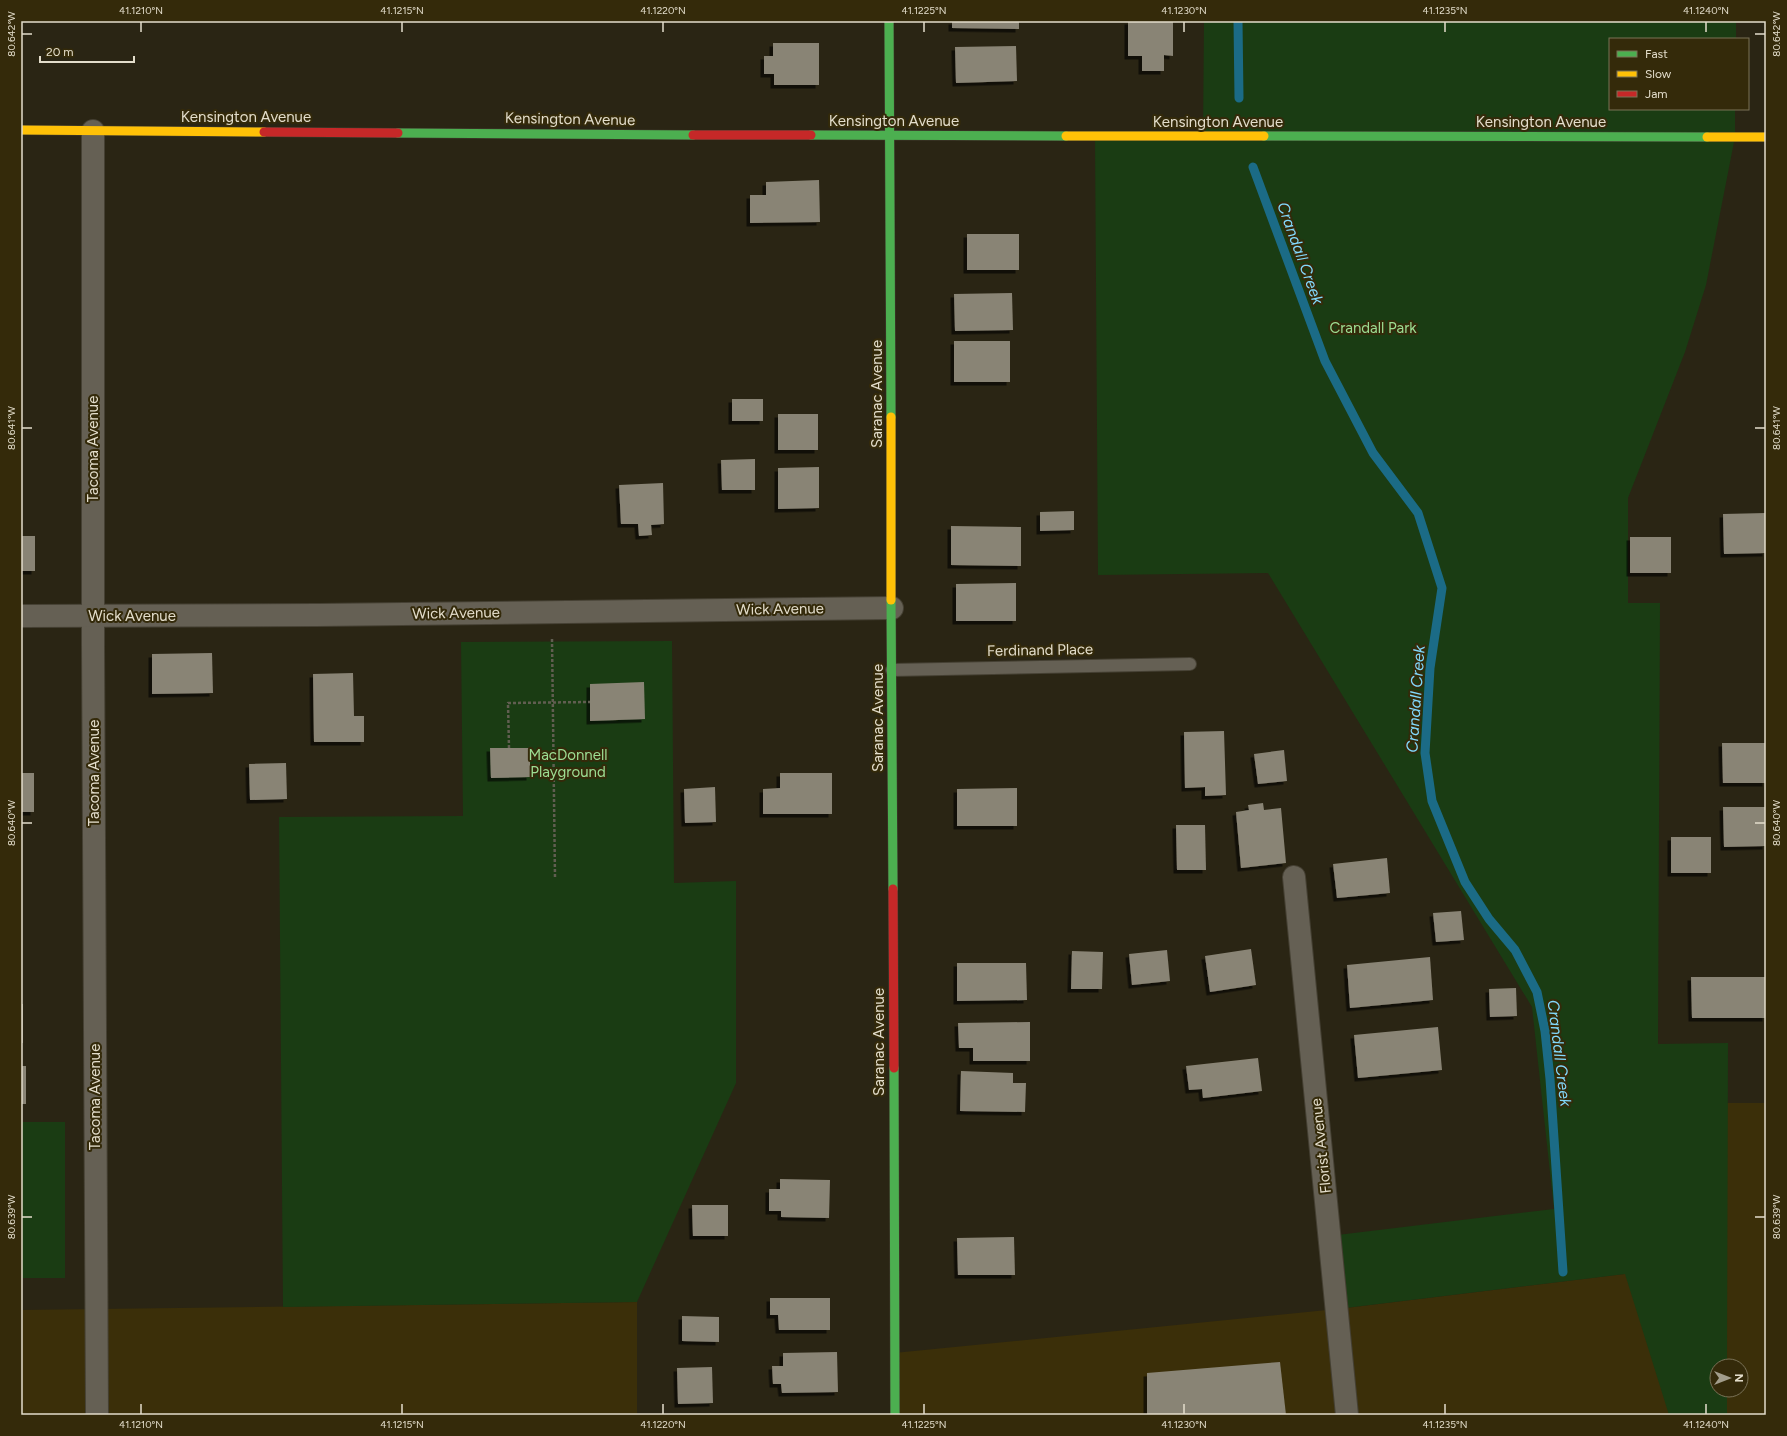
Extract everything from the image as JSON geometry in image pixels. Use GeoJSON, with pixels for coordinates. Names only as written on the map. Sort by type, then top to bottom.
{"type":"FeatureCollection","features":[{"type":"Feature","properties":{"kind":"street","name":"Saranac Avenue"},"geometry":{"type":"LineString","coordinates":[[889,21],[895,1415]]}},
{"type":"Feature","properties":{"kind":"street","name":"Kensington Avenue"},"geometry":{"type":"LineString","coordinates":[[21,130],[889,136],[1766,137]]}},
{"type":"Feature","properties":{"kind":"street","name":"Tacoma Avenue"},"geometry":{"type":"LineString","coordinates":[[93,131],[93,616],[97,1415]]}},
{"type":"Feature","properties":{"kind":"street","name":"Wick Avenue"},"geometry":{"type":"LineString","coordinates":[[21,616],[892,608]]}},
{"type":"Feature","properties":{"kind":"street","name":"Florist Avenue"},"geometry":{"type":"LineString","coordinates":[[1294,877],[1347,1415]]}},
{"type":"Feature","properties":{"kind":"lane","name":"Ferdinand Place"},"geometry":{"type":"LineString","coordinates":[[892,670],[1190,664]]}},
{"type":"Feature","properties":{"kind":"path"},"geometry":{"type":"LineString","coordinates":[[552,612],[555,877]]}},
{"type":"Feature","properties":{"kind":"path"},"geometry":{"type":"LineString","coordinates":[[509,748],[508,703],[590,702]]}},
{"type":"Feature","properties":{"kind":"shaded area"},"geometry":{"type":"Polygon","coordinates":[[[1626,1103],[1766,1103],[1766,1415],[895,1415],[894,1353],[1337,1309],[1624,1274],[1626,1103]]]}},
{"type":"Feature","properties":{"kind":"shaded area"},"geometry":{"type":"Polygon","coordinates":[[[637,1302],[637,1415],[21,1415],[21,1310],[637,1302]]]}},
{"type":"Feature","properties":{"kind":"green space","name":"Crandall Park"},"geometry":{"type":"Polygon","coordinates":[[[1204,21],[1736,21],[1736,38],[1609,38],[1609,110],[1735,110],[1735,137],[1706,285],[1685,352],[1628,498],[1628,603],[1660,603],[1658,1044],[1728,1043],[1727,1358],[1709,1358],[1709,1398],[1727,1398],[1727,1415],[1669,1415],[1625,1274],[1337,1309],[1329,1236],[1554,1209],[1532,1007],[1268,573],[1098,575],[1095,136],[1203,136],[1204,21]]]}},
{"type":"Feature","properties":{"kind":"green space","name":"MacDonnell Playground"},"geometry":{"type":"Polygon","coordinates":[[[672,641],[674,883],[736,881],[736,1083],[637,1302],[283,1307],[279,817],[463,816],[461,642],[672,641]]]}},
{"type":"Feature","properties":{"kind":"green space"},"geometry":{"type":"Polygon","coordinates":[[[21,1122],[65,1122],[65,1278],[21,1278],[21,1122]]]}},
{"type":"Feature","properties":{"kind":"building"},"geometry":{"type":"Polygon","coordinates":[[[952,21],[1019,21],[1019,29],[952,28],[952,21]]]}},
{"type":"Feature","properties":{"kind":"building"},"geometry":{"type":"Polygon","coordinates":[[[1128,21],[1173,21],[1173,56],[1164,55],[1164,71],[1142,71],[1142,56],[1128,56],[1128,21]]]}},
{"type":"Feature","properties":{"kind":"building"},"geometry":{"type":"Polygon","coordinates":[[[773,43],[819,43],[819,85],[774,85],[774,74],[764,74],[764,56],[773,56],[773,43]]]}},
{"type":"Feature","properties":{"kind":"building"},"geometry":{"type":"Polygon","coordinates":[[[1016,46],[1017,81],[956,83],[955,47],[1016,46]]]}},
{"type":"Feature","properties":{"kind":"building"},"geometry":{"type":"Polygon","coordinates":[[[819,180],[820,222],[750,223],[750,195],[766,195],[766,182],[819,180]]]}},
{"type":"Feature","properties":{"kind":"building"},"geometry":{"type":"Polygon","coordinates":[[[967,234],[1019,234],[1019,270],[967,270],[967,234]]]}},
{"type":"Feature","properties":{"kind":"building"},"geometry":{"type":"Polygon","coordinates":[[[1012,293],[1013,330],[955,331],[954,294],[1012,293]]]}},
{"type":"Feature","properties":{"kind":"building"},"geometry":{"type":"Polygon","coordinates":[[[954,341],[1010,341],[1010,382],[954,382],[954,341]]]}},
{"type":"Feature","properties":{"kind":"building"},"geometry":{"type":"Polygon","coordinates":[[[732,399],[763,399],[763,421],[732,421],[732,399]]]}},
{"type":"Feature","properties":{"kind":"building"},"geometry":{"type":"Polygon","coordinates":[[[778,414],[818,414],[818,450],[778,450],[778,414]]]}},
{"type":"Feature","properties":{"kind":"building"},"geometry":{"type":"Polygon","coordinates":[[[755,459],[755,490],[722,490],[721,460],[755,459]]]}},
{"type":"Feature","properties":{"kind":"building"},"geometry":{"type":"Polygon","coordinates":[[[819,467],[819,508],[778,509],[778,468],[819,467]]]}},
{"type":"Feature","properties":{"kind":"building"},"geometry":{"type":"Polygon","coordinates":[[[663,483],[664,524],[651,525],[652,535],[639,536],[638,524],[621,524],[619,485],[663,483]]]}},
{"type":"Feature","properties":{"kind":"building"},"geometry":{"type":"Polygon","coordinates":[[[1074,511],[1074,530],[1040,531],[1040,512],[1074,511]]]}},
{"type":"Feature","properties":{"kind":"building"},"geometry":{"type":"Polygon","coordinates":[[[1766,513],[1766,553],[1724,554],[1723,514],[1766,513]]]}},
{"type":"Feature","properties":{"kind":"building"},"geometry":{"type":"Polygon","coordinates":[[[951,526],[1021,527],[1021,566],[951,565],[951,526]]]}},
{"type":"Feature","properties":{"kind":"building"},"geometry":{"type":"Polygon","coordinates":[[[21,536],[35,536],[35,571],[21,571],[21,536]]]}},
{"type":"Feature","properties":{"kind":"building"},"geometry":{"type":"Polygon","coordinates":[[[1630,537],[1671,537],[1671,573],[1630,573],[1630,537]]]}},
{"type":"Feature","properties":{"kind":"building"},"geometry":{"type":"Polygon","coordinates":[[[1016,583],[1016,621],[956,621],[956,584],[1016,583]]]}},
{"type":"Feature","properties":{"kind":"building"},"geometry":{"type":"Polygon","coordinates":[[[212,653],[213,693],[152,694],[152,654],[212,653]]]}},
{"type":"Feature","properties":{"kind":"building"},"geometry":{"type":"Polygon","coordinates":[[[353,673],[354,716],[364,716],[364,742],[314,742],[313,674],[353,673]]]}},
{"type":"Feature","properties":{"kind":"building"},"geometry":{"type":"Polygon","coordinates":[[[644,682],[645,719],[590,721],[590,684],[644,682]]]}},
{"type":"Feature","properties":{"kind":"building"},"geometry":{"type":"Polygon","coordinates":[[[1224,731],[1226,795],[1205,796],[1205,787],[1185,788],[1184,732],[1224,731]]]}},
{"type":"Feature","properties":{"kind":"building"},"geometry":{"type":"Polygon","coordinates":[[[1722,743],[1766,743],[1766,783],[1723,783],[1722,743]]]}},
{"type":"Feature","properties":{"kind":"building"},"geometry":{"type":"Polygon","coordinates":[[[490,748],[530,748],[530,777],[491,778],[490,748]]]}},
{"type":"Feature","properties":{"kind":"building"},"geometry":{"type":"Polygon","coordinates":[[[1284,750],[1287,781],[1258,784],[1254,754],[1284,750]]]}},
{"type":"Feature","properties":{"kind":"building"},"geometry":{"type":"Polygon","coordinates":[[[286,763],[287,799],[250,800],[249,764],[286,763]]]}},
{"type":"Feature","properties":{"kind":"building"},"geometry":{"type":"Polygon","coordinates":[[[21,773],[34,773],[34,812],[21,812],[21,773]]]}},
{"type":"Feature","properties":{"kind":"building"},"geometry":{"type":"Polygon","coordinates":[[[780,773],[832,773],[832,814],[763,814],[763,789],[780,788],[780,773]]]}},
{"type":"Feature","properties":{"kind":"building"},"geometry":{"type":"Polygon","coordinates":[[[715,787],[716,822],[685,823],[684,789],[715,787]]]}},
{"type":"Feature","properties":{"kind":"building"},"geometry":{"type":"Polygon","coordinates":[[[1017,788],[1017,826],[957,826],[957,789],[1017,788]]]}},
{"type":"Feature","properties":{"kind":"building"},"geometry":{"type":"Polygon","coordinates":[[[1263,803],[1264,810],[1281,808],[1286,863],[1241,868],[1236,812],[1249,810],[1248,805],[1263,803]]]}},
{"type":"Feature","properties":{"kind":"building"},"geometry":{"type":"Polygon","coordinates":[[[1723,807],[1766,807],[1766,846],[1724,847],[1723,807]]]}},
{"type":"Feature","properties":{"kind":"building"},"geometry":{"type":"Polygon","coordinates":[[[1176,825],[1205,825],[1206,870],[1177,870],[1176,825]]]}},
{"type":"Feature","properties":{"kind":"building"},"geometry":{"type":"Polygon","coordinates":[[[1671,837],[1711,837],[1711,873],[1671,873],[1671,837]]]}},
{"type":"Feature","properties":{"kind":"building"},"geometry":{"type":"Polygon","coordinates":[[[1387,858],[1390,893],[1337,898],[1333,864],[1387,858]]]}},
{"type":"Feature","properties":{"kind":"building"},"geometry":{"type":"Polygon","coordinates":[[[1461,911],[1464,940],[1436,942],[1433,913],[1461,911]]]}},
{"type":"Feature","properties":{"kind":"building"},"geometry":{"type":"Polygon","coordinates":[[[1251,949],[1256,985],[1210,992],[1205,956],[1251,949]]]}},
{"type":"Feature","properties":{"kind":"building"},"geometry":{"type":"Polygon","coordinates":[[[1167,950],[1170,981],[1132,985],[1129,954],[1167,950]]]}},
{"type":"Feature","properties":{"kind":"building"},"geometry":{"type":"Polygon","coordinates":[[[1072,951],[1103,952],[1102,989],[1071,989],[1072,951]]]}},
{"type":"Feature","properties":{"kind":"building"},"geometry":{"type":"Polygon","coordinates":[[[1430,957],[1433,1000],[1350,1008],[1347,965],[1430,957]]]}},
{"type":"Feature","properties":{"kind":"building"},"geometry":{"type":"Polygon","coordinates":[[[957,963],[1026,963],[1027,1000],[957,1001],[957,963]]]}},
{"type":"Feature","properties":{"kind":"building"},"geometry":{"type":"Polygon","coordinates":[[[1691,977],[1766,977],[1766,1018],[1692,1018],[1691,977]]]}},
{"type":"Feature","properties":{"kind":"building"},"geometry":{"type":"Polygon","coordinates":[[[1516,988],[1517,1016],[1490,1017],[1489,989],[1516,988]]]}},
{"type":"Feature","properties":{"kind":"building"},"geometry":{"type":"Polygon","coordinates":[[[21,1004],[23,1004],[23,1043],[21,1043],[21,1004]]]}},
{"type":"Feature","properties":{"kind":"building"},"geometry":{"type":"Polygon","coordinates":[[[1030,1022],[1030,1061],[973,1061],[973,1048],[959,1048],[958,1023],[1030,1022]]]}},
{"type":"Feature","properties":{"kind":"building"},"geometry":{"type":"Polygon","coordinates":[[[1438,1027],[1442,1070],[1358,1078],[1354,1035],[1438,1027]]]}},
{"type":"Feature","properties":{"kind":"building"},"geometry":{"type":"Polygon","coordinates":[[[1258,1058],[1262,1091],[1203,1098],[1202,1089],[1189,1090],[1186,1066],[1258,1058]]]}},
{"type":"Feature","properties":{"kind":"building"},"geometry":{"type":"Polygon","coordinates":[[[21,1066],[26,1066],[26,1104],[21,1104],[21,1066]]]}},
{"type":"Feature","properties":{"kind":"building"},"geometry":{"type":"Polygon","coordinates":[[[961,1071],[1013,1073],[1013,1083],[1026,1083],[1025,1112],[960,1111],[961,1071]]]}},
{"type":"Feature","properties":{"kind":"building"},"geometry":{"type":"Polygon","coordinates":[[[780,1179],[830,1180],[829,1218],[781,1217],[781,1211],[769,1211],[769,1189],[780,1189],[780,1179]]]}},
{"type":"Feature","properties":{"kind":"building"},"geometry":{"type":"Polygon","coordinates":[[[692,1205],[728,1205],[728,1236],[693,1236],[692,1205]]]}},
{"type":"Feature","properties":{"kind":"building"},"geometry":{"type":"Polygon","coordinates":[[[1014,1237],[1015,1275],[958,1275],[957,1238],[1014,1237]]]}},
{"type":"Feature","properties":{"kind":"building"},"geometry":{"type":"Polygon","coordinates":[[[770,1298],[830,1298],[830,1330],[779,1330],[778,1315],[770,1315],[770,1298]]]}},
{"type":"Feature","properties":{"kind":"building"},"geometry":{"type":"Polygon","coordinates":[[[682,1316],[719,1317],[719,1342],[682,1341],[682,1316]]]}},
{"type":"Feature","properties":{"kind":"building"},"geometry":{"type":"Polygon","coordinates":[[[837,1352],[838,1392],[782,1393],[781,1384],[773,1384],[772,1366],[783,1366],[783,1353],[837,1352]]]}},
{"type":"Feature","properties":{"kind":"building"},"geometry":{"type":"Polygon","coordinates":[[[1280,1362],[1286,1415],[1147,1415],[1147,1373],[1280,1362]]]}},
{"type":"Feature","properties":{"kind":"building"},"geometry":{"type":"Polygon","coordinates":[[[712,1367],[713,1403],[678,1404],[677,1368],[712,1367]]]}},
{"type":"Feature","properties":{"kind":"waterway","name":"Crandall Creek"},"geometry":{"type":"LineString","coordinates":[[1238,21],[1239,98]]}},
{"type":"Feature","properties":{"kind":"waterway","name":"Crandall Creek"},"geometry":{"type":"LineString","coordinates":[[1253,167],[1325,361],[1373,453],[1418,513],[1442,588],[1430,668],[1425,753],[1432,801],[1465,882],[1489,919],[1515,950],[1537,992],[1545,1031],[1550,1079],[1563,1272]]}},
{"type":"Feature","properties":{"kind":"traffic: fast"},"geometry":{"type":"LineString","coordinates":[[889,21],[891,417]]}},
{"type":"Feature","properties":{"kind":"traffic: fast"},"geometry":{"type":"LineString","coordinates":[[398,133],[693,135]]}},
{"type":"Feature","properties":{"kind":"traffic: fast"},"geometry":{"type":"LineString","coordinates":[[811,135],[1066,136]]}},
{"type":"Feature","properties":{"kind":"traffic: fast"},"geometry":{"type":"LineString","coordinates":[[1264,136],[1707,137]]}},
{"type":"Feature","properties":{"kind":"traffic: fast"},"geometry":{"type":"LineString","coordinates":[[891,600],[893,889]]}},
{"type":"Feature","properties":{"kind":"traffic: fast"},"geometry":{"type":"LineString","coordinates":[[894,1068],[895,1415]]}},
{"type":"Feature","properties":{"kind":"traffic: slow"},"geometry":{"type":"LineString","coordinates":[[21,130],[264,132]]}},
{"type":"Feature","properties":{"kind":"traffic: slow"},"geometry":{"type":"LineString","coordinates":[[1066,136],[1264,136]]}},
{"type":"Feature","properties":{"kind":"traffic: slow"},"geometry":{"type":"LineString","coordinates":[[1707,137],[1766,137]]}},
{"type":"Feature","properties":{"kind":"traffic: slow"},"geometry":{"type":"LineString","coordinates":[[891,417],[891,600]]}},
{"type":"Feature","properties":{"kind":"traffic: jam"},"geometry":{"type":"LineString","coordinates":[[264,132],[398,133]]}},
{"type":"Feature","properties":{"kind":"traffic: jam"},"geometry":{"type":"LineString","coordinates":[[693,135],[811,135]]}},
{"type":"Feature","properties":{"kind":"traffic: jam"},"geometry":{"type":"LineString","coordinates":[[893,889],[894,1068]]}}]}
